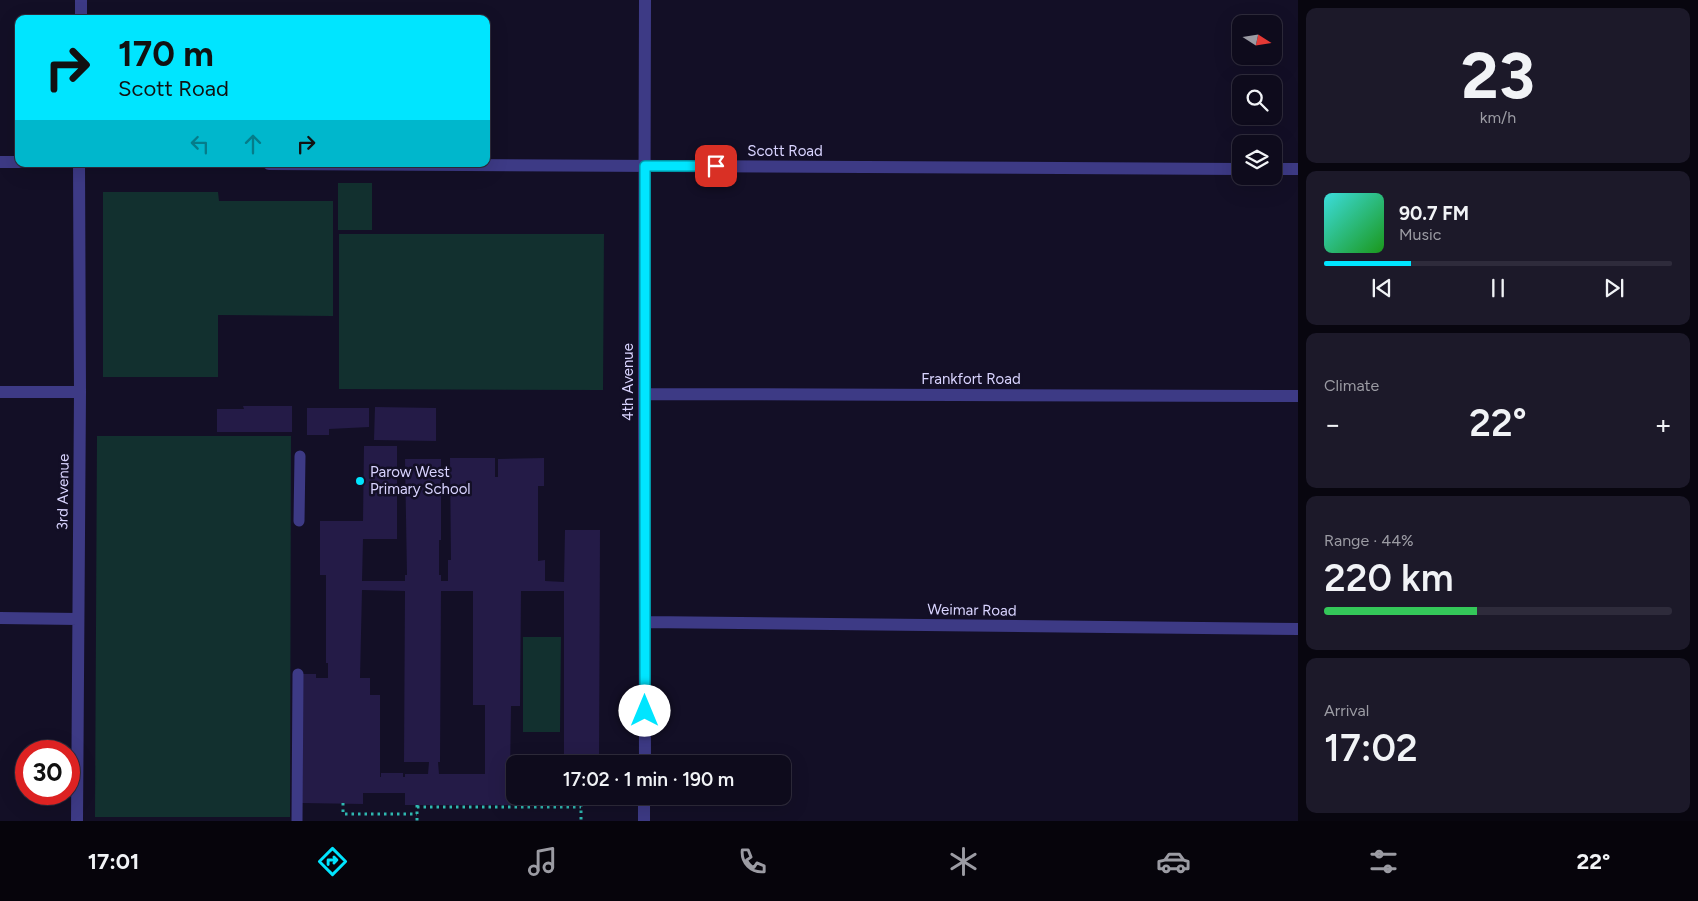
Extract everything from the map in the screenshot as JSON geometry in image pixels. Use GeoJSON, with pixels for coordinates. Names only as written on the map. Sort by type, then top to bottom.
{"type":"FeatureCollection","features":[{"type":"Feature","properties":{"kind":"street"},"geometry":{"type":"LineString","coordinates":[[81,0],[81,15]]}},
{"type":"Feature","properties":{"kind":"street","name":"4th Avenue"},"geometry":{"type":"LineString","coordinates":[[645,0],[645,755]]}},
{"type":"Feature","properties":{"kind":"street"},"geometry":{"type":"LineString","coordinates":[[0,162],[15,162]]}},
{"type":"Feature","properties":{"kind":"street","name":"Scott Road"},"geometry":{"type":"LineString","coordinates":[[490,165],[1232,169]]}},
{"type":"Feature","properties":{"kind":"street","name":"3rd Avenue"},"geometry":{"type":"LineString","coordinates":[[77,821],[80,392],[79,167]]}},
{"type":"Feature","properties":{"kind":"street"},"geometry":{"type":"LineString","coordinates":[[1282,169],[1298,169]]}},
{"type":"Feature","properties":{"kind":"street"},"geometry":{"type":"LineString","coordinates":[[0,392],[80,392]]}},
{"type":"Feature","properties":{"kind":"street","name":"Frankfort Road"},"geometry":{"type":"LineString","coordinates":[[644,394],[1298,396]]}},
{"type":"Feature","properties":{"kind":"street"},"geometry":{"type":"LineString","coordinates":[[0,618],[78,619]]}},
{"type":"Feature","properties":{"kind":"street","name":"Weimar Road"},"geometry":{"type":"LineString","coordinates":[[645,622],[1298,630]]}},
{"type":"Feature","properties":{"kind":"street"},"geometry":{"type":"LineString","coordinates":[[644,805],[644,821]]}},
{"type":"Feature","properties":{"kind":"lane"},"geometry":{"type":"LineString","coordinates":[[299,521],[300,456]]}},
{"type":"Feature","properties":{"kind":"lane"},"geometry":{"type":"LineString","coordinates":[[297,821],[298,674]]}},
{"type":"Feature","properties":{"kind":"path"},"geometry":{"type":"LineString","coordinates":[[343,804],[343,814],[417,814]]}},
{"type":"Feature","properties":{"kind":"path"},"geometry":{"type":"LineString","coordinates":[[417,821],[417,806],[581,806],[581,821]]}},
{"type":"Feature","properties":{"kind":"green space"},"geometry":{"type":"Polygon","coordinates":[[[338,183],[372,183],[372,230],[338,230],[338,183]]]}},
{"type":"Feature","properties":{"kind":"green space"},"geometry":{"type":"Polygon","coordinates":[[[103,192],[218,192],[219,201],[333,201],[333,316],[218,315],[218,377],[103,377],[103,192]]]}},
{"type":"Feature","properties":{"kind":"green space"},"geometry":{"type":"Polygon","coordinates":[[[339,234],[604,234],[603,390],[339,389],[339,234]]]}},
{"type":"Feature","properties":{"kind":"green space"},"geometry":{"type":"Polygon","coordinates":[[[97,436],[291,436],[290,817],[95,817],[97,436]]]}},
{"type":"Feature","properties":{"kind":"green space"},"geometry":{"type":"Polygon","coordinates":[[[523,637],[561,637],[560,732],[523,732],[523,637]]]}},
{"type":"Feature","properties":{"kind":"building"},"geometry":{"type":"Polygon","coordinates":[[[243,406],[292,406],[292,432],[217,432],[217,409],[244,409],[243,406]]]}},
{"type":"Feature","properties":{"kind":"building"},"geometry":{"type":"Polygon","coordinates":[[[375,407],[436,408],[436,441],[374,440],[375,407]]]}},
{"type":"Feature","properties":{"kind":"building"},"geometry":{"type":"Polygon","coordinates":[[[307,408],[369,408],[369,427],[329,429],[329,435],[307,435],[307,408]]]}},
{"type":"Feature","properties":{"kind":"building"},"geometry":{"type":"Polygon","coordinates":[[[364,446],[397,446],[397,539],[363,539],[362,581],[405,581],[405,575],[407,575],[405,459],[441,459],[439,575],[441,575],[441,581],[448,581],[448,560],[451,560],[450,458],[495,458],[495,477],[498,477],[498,459],[544,458],[544,486],[538,486],[538,561],[545,560],[545,581],[564,582],[565,530],[600,530],[599,755],[564,755],[564,591],[521,591],[520,706],[511,706],[510,755],[506,755],[506,805],[405,805],[405,793],[363,793],[363,804],[302,803],[303,674],[316,674],[316,678],[328,678],[328,663],[326,663],[326,575],[320,575],[320,521],[363,521],[364,446]],[[362,590],[360,678],[370,678],[370,695],[380,695],[380,777],[381,773],[403,773],[403,777],[405,777],[405,774],[428,774],[429,762],[404,762],[405,591],[362,590]],[[441,591],[439,774],[485,774],[485,705],[473,705],[473,591],[441,591]]]}},
{"type":"Feature","properties":{"kind":"place","name":"Parow West Primary School"},"geometry":{"type":"Point","coordinates":[360,481]}},
{"type":"Feature","properties":{"kind":"route"},"geometry":{"type":"LineString","coordinates":[[645,711],[645,166],[716,166]]}}]}
